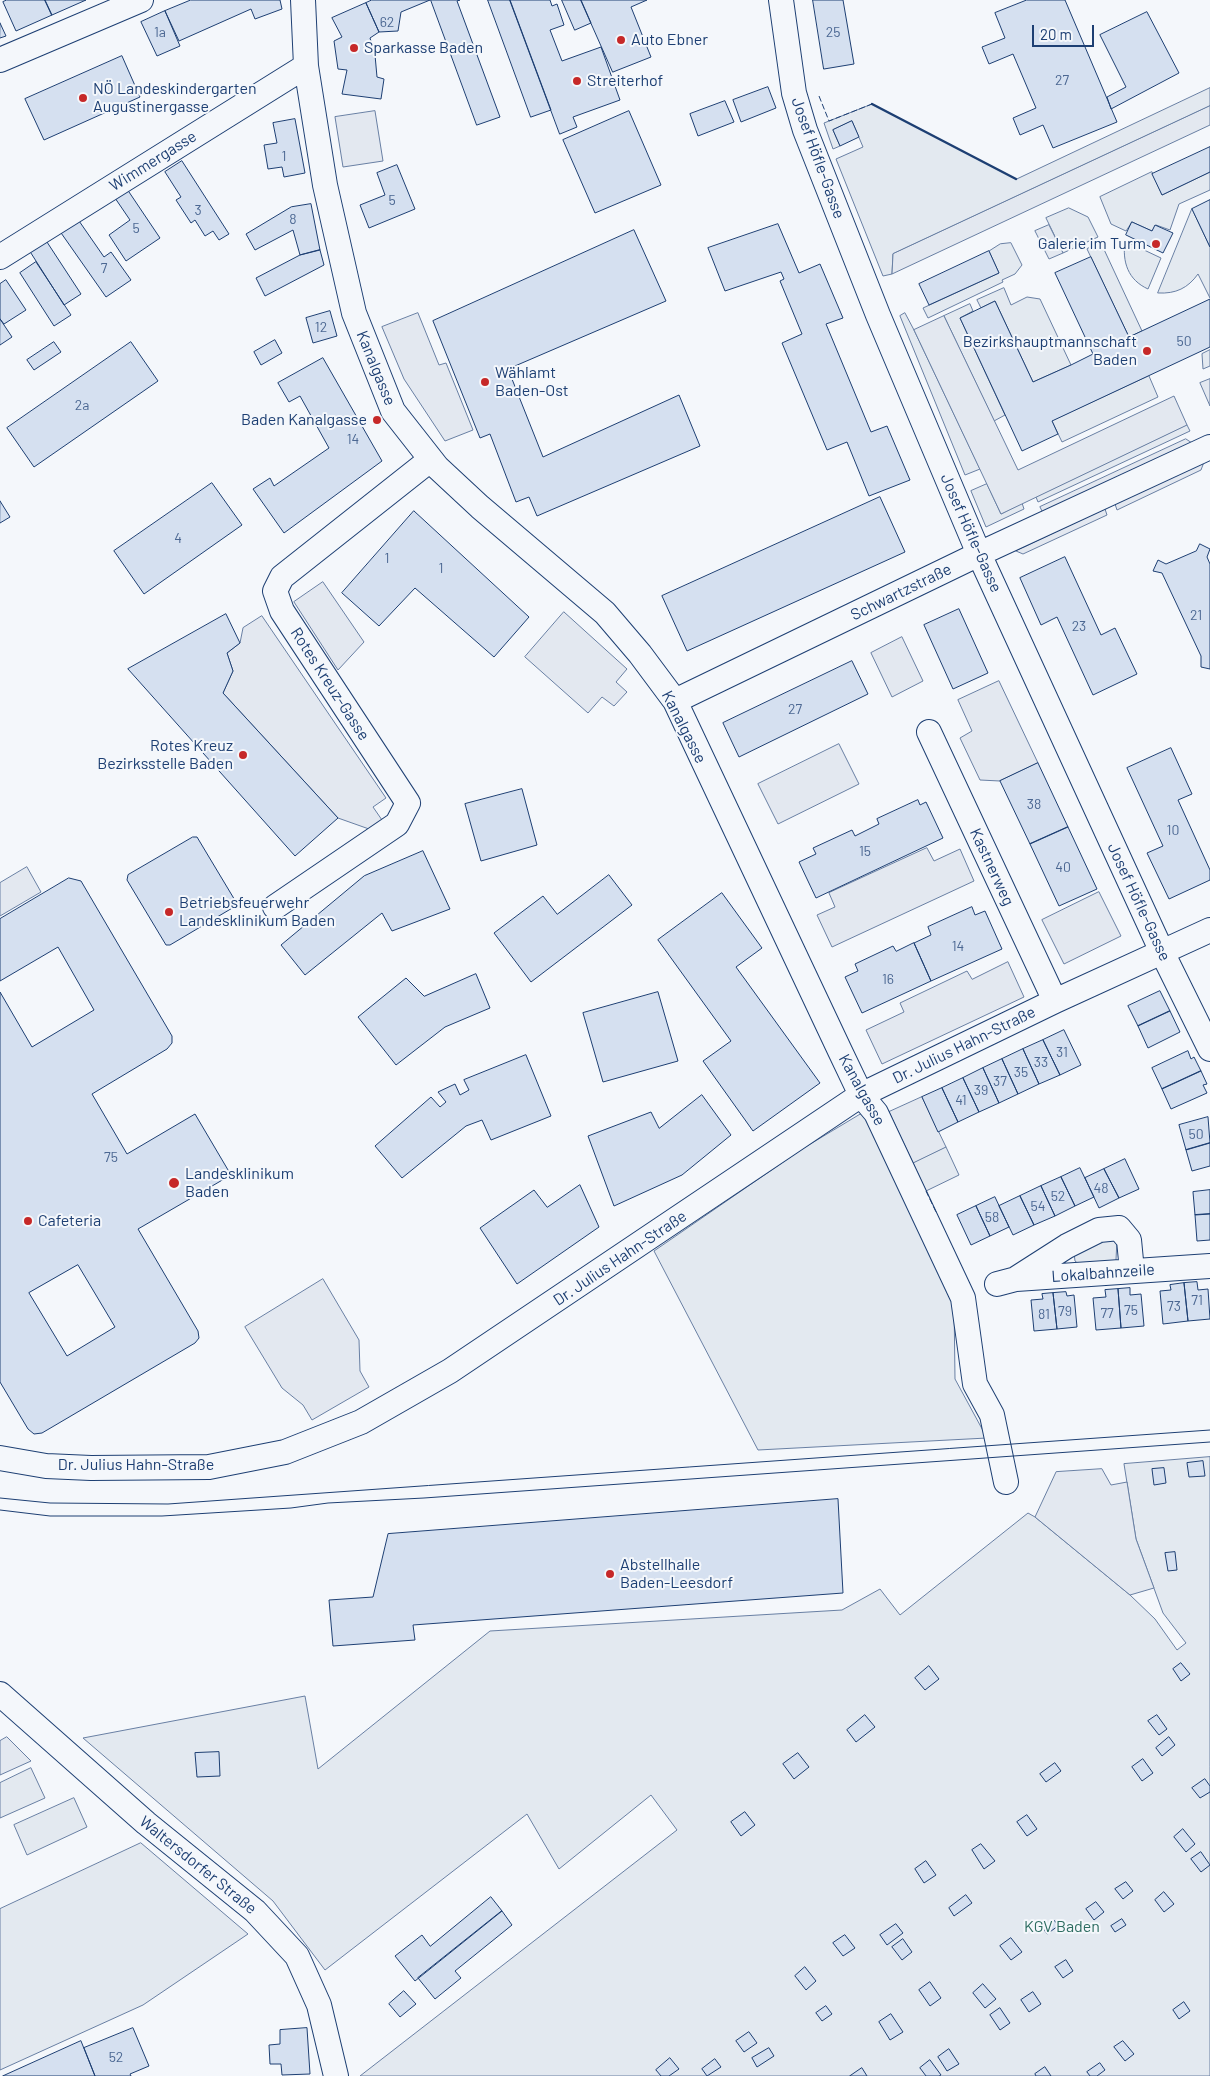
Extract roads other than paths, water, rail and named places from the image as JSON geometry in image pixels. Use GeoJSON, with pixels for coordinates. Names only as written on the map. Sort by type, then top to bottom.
{"type":"FeatureCollection","features":[{"type":"Feature","properties":{"kind":"street"},"geometry":{"type":"LineString","coordinates":[[0,60],[142,0]]}},
{"type":"Feature","properties":{"kind":"street","name":"Kanalgasse"},"geometry":{"type":"LineString","coordinates":[[303,0],[306,66],[325,185],[354,313],[393,411],[430,460],[480,507],[605,613],[640,654],[674,701],[861,1095],[876,1113],[963,1298],[975,1384],[992,1415],[1006,1482]]}},
{"type":"Feature","properties":{"kind":"street","name":"Josef Höfle-Gasse"},"geometry":{"type":"LineString","coordinates":[[781,0],[794,92],[804,130],[878,315],[979,554],[1162,952],[1210,1049]]}},
{"type":"Feature","properties":{"kind":"street","name":"Wimmergasse"},"geometry":{"type":"LineString","coordinates":[[0,257],[306,66]]}},
{"type":"Feature","properties":{"kind":"street","name":"Schwartzstraße"},"geometry":{"type":"LineString","coordinates":[[674,701],[979,554],[1210,447]]}},
{"type":"Feature","properties":{"kind":"street","name":"Rotes Kreuz-Gasse"},"geometry":{"type":"LineString","coordinates":[[275,907],[397,824],[408,803],[286,619],[275,591],[282,577],[430,460]]}},
{"type":"Feature","properties":{"kind":"street","name":"Kastnerweg"},"geometry":{"type":"LineString","coordinates":[[929,732],[1055,1001]]}},
{"type":"Feature","properties":{"kind":"street","name":"Dr. Julius Hahn-Straße"},"geometry":{"type":"LineString","coordinates":[[0,1458],[46,1466],[91,1468],[209,1467],[285,1452],[361,1422],[450,1371],[861,1095],[1055,1001],[1210,930]]}},
{"type":"Feature","properties":{"kind":"street","name":"Lokalbahnzeile"},"geometry":{"type":"LineString","coordinates":[[1132,1271],[1129,1240],[1119,1228],[1099,1230],[1006,1281],[1210,1266]]}},
{"type":"Feature","properties":{"kind":"street","name":"Waltersdorfer Straße"},"geometry":{"type":"LineString","coordinates":[[0,1694],[146,1823],[255,1911],[297,1956],[319,2005],[336,2076]]}},
{"type":"Feature","properties":{"kind":"tram line"},"geometry":{"type":"LineString","coordinates":[[0,1498],[50,1503],[168,1504],[1210,1430]]}},
{"type":"Feature","properties":{"kind":"tram line"},"geometry":{"type":"LineString","coordinates":[[0,1510],[50,1516],[162,1516],[1210,1442]]}},
{"type":"Feature","properties":{"kind":"place","name":"Auto Ebner"},"geometry":{"type":"Point","coordinates":[621,40]}},
{"type":"Feature","properties":{"kind":"place","name":"Sparkasse Baden"},"geometry":{"type":"Point","coordinates":[354,48]}},
{"type":"Feature","properties":{"kind":"place","name":"Streiterhof"},"geometry":{"type":"Point","coordinates":[577,81]}},
{"type":"Feature","properties":{"kind":"place","name":"NÖ Landeskindergarten Augustinergasse"},"geometry":{"type":"Point","coordinates":[83,98]}},
{"type":"Feature","properties":{"kind":"place","name":"Galerie im Turm"},"geometry":{"type":"Point","coordinates":[1156,244]}},
{"type":"Feature","properties":{"kind":"place","name":"Bezirkshauptmannschaft Baden"},"geometry":{"type":"Point","coordinates":[1147,351]}},
{"type":"Feature","properties":{"kind":"place","name":"Wählamt Baden-Ost"},"geometry":{"type":"Point","coordinates":[485,382]}},
{"type":"Feature","properties":{"kind":"place","name":"Baden Kanalgasse"},"geometry":{"type":"Point","coordinates":[377,420]}},
{"type":"Feature","properties":{"kind":"place","name":"Rotes Kreuz Bezirksstelle Baden"},"geometry":{"type":"Point","coordinates":[243,755]}},
{"type":"Feature","properties":{"kind":"place","name":"Betriebsfeuerwehr Landesklinikum Baden"},"geometry":{"type":"Point","coordinates":[169,912]}},
{"type":"Feature","properties":{"kind":"place","name":"Landesklinikum Baden"},"geometry":{"type":"Point","coordinates":[174,1183]}},
{"type":"Feature","properties":{"kind":"place","name":"Cafeteria"},"geometry":{"type":"Point","coordinates":[28,1221]}},
{"type":"Feature","properties":{"kind":"place","name":"Abstellhalle Baden-Leesdorf"},"geometry":{"type":"Point","coordinates":[610,1574]}},
{"type":"Feature","properties":{"kind":"park label","name":"KGV Baden"},"geometry":{"type":"Point","coordinates":[1062,1927]}}]}
